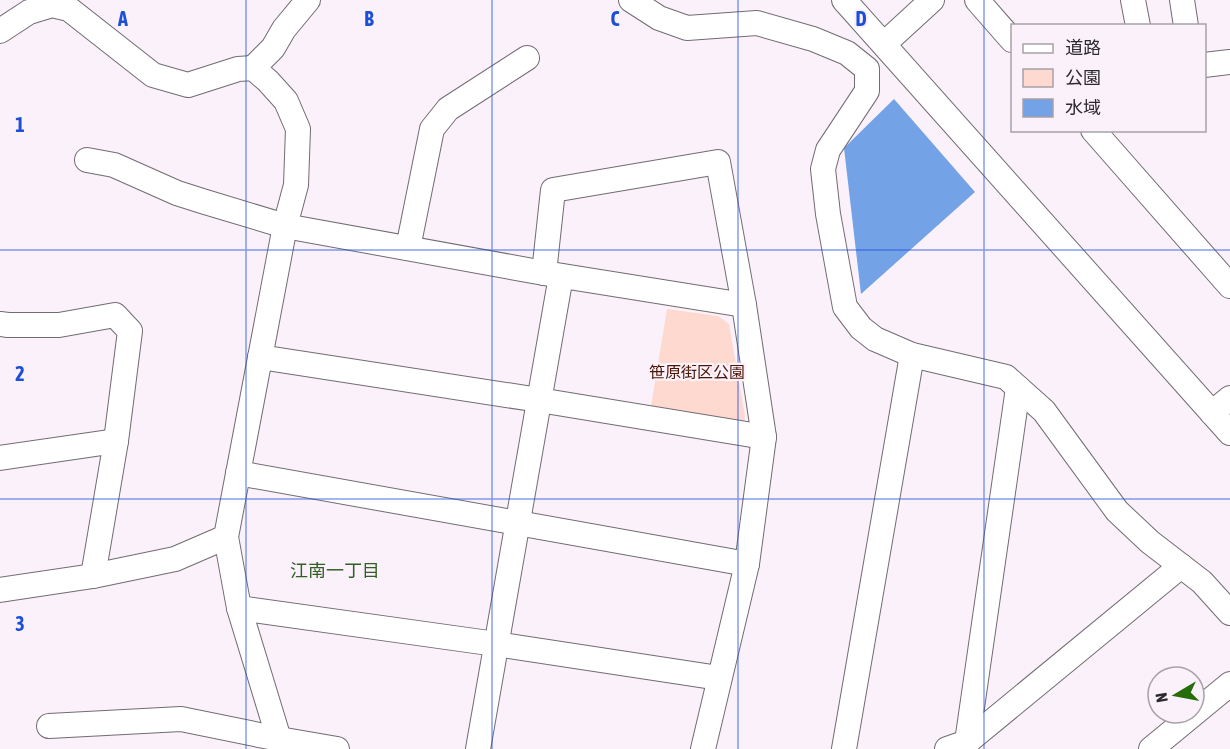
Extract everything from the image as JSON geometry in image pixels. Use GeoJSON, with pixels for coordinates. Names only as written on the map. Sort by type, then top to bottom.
{"type":"FeatureCollection","features":[{"type":"Feature","properties":{"kind":"street"},"geometry":{"type":"LineString","coordinates":[[0,31],[28,12],[52,5],[69,9],[153,75],[188,85],[238,69],[253,68],[273,48],[284,28],[308,0]]}},
{"type":"Feature","properties":{"kind":"street"},"geometry":{"type":"LineString","coordinates":[[631,0],[659,18],[687,28],[757,23],[813,39],[848,53],[867,69],[867,91],[828,150],[823,170],[828,214],[845,307],[861,328],[875,339],[912,355],[1006,377],[1044,411],[1117,512],[1150,542],[1202,582],[1230,613]]}},
{"type":"Feature","properties":{"kind":"street"},"geometry":{"type":"LineString","coordinates":[[844,0],[1221,405],[1230,433]]}},
{"type":"Feature","properties":{"kind":"street"},"geometry":{"type":"LineString","coordinates":[[884,44],[932,0]]}},
{"type":"Feature","properties":{"kind":"street"},"geometry":{"type":"LineString","coordinates":[[977,0],[1011,39]]}},
{"type":"Feature","properties":{"kind":"street"},"geometry":{"type":"LineString","coordinates":[[1132,0],[1138,24]]}},
{"type":"Feature","properties":{"kind":"street"},"geometry":{"type":"LineString","coordinates":[[1182,0],[1186,24]]}},
{"type":"Feature","properties":{"kind":"street"},"geometry":{"type":"LineString","coordinates":[[408,248],[432,129],[448,109],[527,58]]}},
{"type":"Feature","properties":{"kind":"street"},"geometry":{"type":"LineString","coordinates":[[1206,65],[1230,62]]}},
{"type":"Feature","properties":{"kind":"street"},"geometry":{"type":"LineString","coordinates":[[253,68],[286,101],[298,129],[296,185],[285,226],[226,537],[239,608],[276,744]]}},
{"type":"Feature","properties":{"kind":"street"},"geometry":{"type":"LineString","coordinates":[[1095,132],[1230,286]]}},
{"type":"Feature","properties":{"kind":"street"},"geometry":{"type":"LineString","coordinates":[[87,160],[114,165],[177,193],[285,226],[553,275],[744,305]]}},
{"type":"Feature","properties":{"kind":"street"},"geometry":{"type":"LineString","coordinates":[[478,749],[540,400],[553,275],[553,190],[718,162],[744,305],[764,437],[747,564],[703,749]]}},
{"type":"Feature","properties":{"kind":"street"},"geometry":{"type":"LineString","coordinates":[[0,324],[59,325],[115,315],[130,331],[116,441],[93,576]]}},
{"type":"Feature","properties":{"kind":"street"},"geometry":{"type":"LineString","coordinates":[[844,749],[912,355]]}},
{"type":"Feature","properties":{"kind":"street"},"geometry":{"type":"LineString","coordinates":[[260,357],[764,437]]}},
{"type":"Feature","properties":{"kind":"street"},"geometry":{"type":"LineString","coordinates":[[960,747],[1018,388]]}},
{"type":"Feature","properties":{"kind":"street"},"geometry":{"type":"LineString","coordinates":[[0,458],[116,441]]}},
{"type":"Feature","properties":{"kind":"street"},"geometry":{"type":"LineString","coordinates":[[238,473],[747,564]]}},
{"type":"Feature","properties":{"kind":"street"},"geometry":{"type":"LineString","coordinates":[[0,590],[93,576],[176,560],[226,537]]}},
{"type":"Feature","properties":{"kind":"street"},"geometry":{"type":"LineString","coordinates":[[960,747],[1180,566]]}},
{"type":"Feature","properties":{"kind":"street"},"geometry":{"type":"LineString","coordinates":[[239,608],[719,678]]}},
{"type":"Feature","properties":{"kind":"street"},"geometry":{"type":"LineString","coordinates":[[1151,749],[1230,684]]}},
{"type":"Feature","properties":{"kind":"street"},"geometry":{"type":"LineString","coordinates":[[49,726],[181,719],[276,744],[337,749]]}},
{"type":"Feature","properties":{"kind":"green space","name":"笹原街区公園"},"geometry":{"type":"Polygon","coordinates":[[[667,309],[718,316],[729,324],[745,416],[744,423],[651,406],[667,309]]]}},
{"type":"Feature","properties":{"kind":"water"},"geometry":{"type":"Polygon","coordinates":[[[894,99],[975,192],[861,294],[844,148],[894,99]]]}},
{"type":"Feature","properties":{"kind":"district","name":"江南一丁目"},"geometry":{"type":"Point","coordinates":[335,570]}}]}
